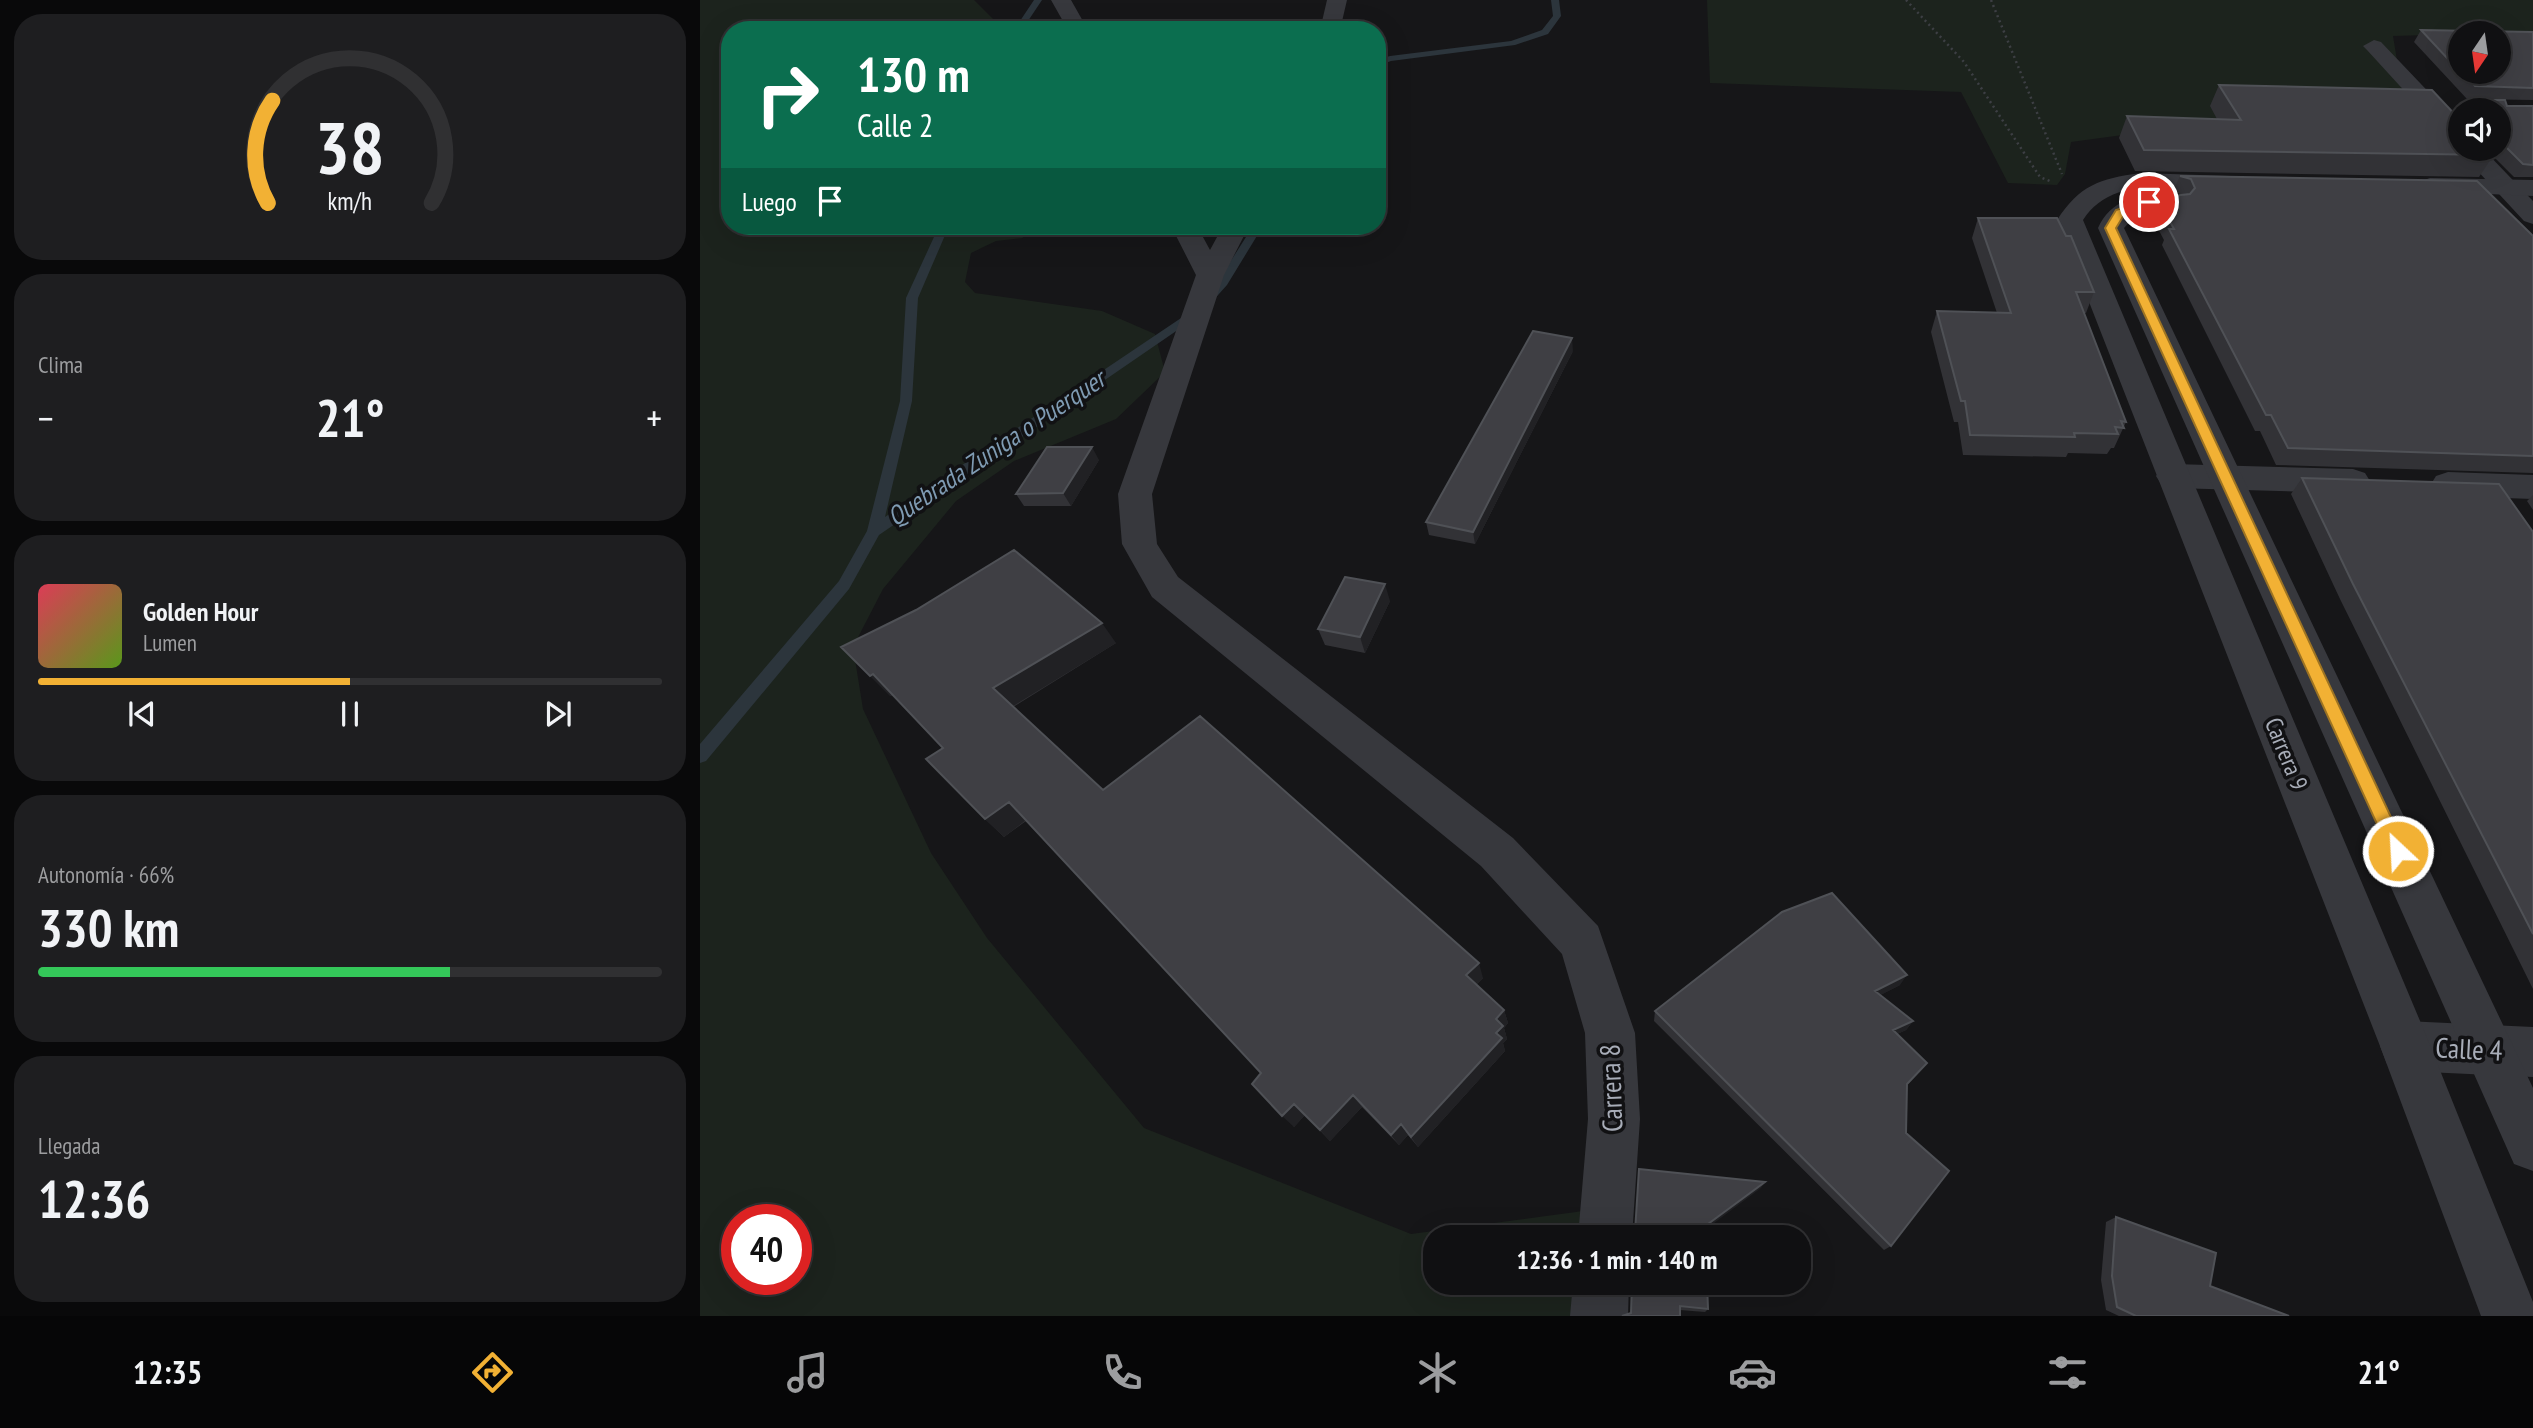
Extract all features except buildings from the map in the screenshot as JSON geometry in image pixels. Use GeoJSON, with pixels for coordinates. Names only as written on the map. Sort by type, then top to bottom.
{"type":"FeatureCollection","features":[{"type":"Feature","properties":{"kind":"street"},"geometry":{"type":"LineString","coordinates":[[1061,0],[1073,21]]}},
{"type":"Feature","properties":{"kind":"street"},"geometry":{"type":"LineString","coordinates":[[1332,21],[1337,0]]}},
{"type":"Feature","properties":{"kind":"street"},"geometry":{"type":"LineString","coordinates":[[2374,46],[2448,125]]}},
{"type":"Feature","properties":{"kind":"street"},"geometry":{"type":"LineString","coordinates":[[2432,108],[2448,108]]}},
{"type":"Feature","properties":{"kind":"street"},"geometry":{"type":"LineString","coordinates":[[2481,161],[2506,187],[2531,205]]}},
{"type":"Feature","properties":{"kind":"street"},"geometry":{"type":"LineString","coordinates":[[2134,181],[2253,194],[2149,202],[2088,194],[2134,181]]}},
{"type":"Feature","properties":{"kind":"street"},"geometry":{"type":"LineString","coordinates":[[2506,187],[2412,196],[2531,205]]}},
{"type":"Feature","properties":{"kind":"street"},"geometry":{"type":"LineString","coordinates":[[2088,194],[2111,228],[2226,478],[2511,1051],[2533,1145]]}},
{"type":"Feature","properties":{"kind":"street","name":"Carrera 9"},"geometry":{"type":"LineString","coordinates":[[2088,194],[2075,207],[2070,220],[2405,1046],[2510,1316]]}},
{"type":"Feature","properties":{"kind":"street"},"geometry":{"type":"LineString","coordinates":[[1189,235],[1210,275]]}},
{"type":"Feature","properties":{"kind":"street"},"geometry":{"type":"LineString","coordinates":[[1210,275],[1231,235]]}},
{"type":"Feature","properties":{"kind":"street","name":"Carrera 8"},"geometry":{"type":"LineString","coordinates":[[1210,275],[1135,494],[1134,525],[1143,559],[1165,587],[1497,852],[1582,943],[1610,1033],[1614,1119],[1606,1225]]}},
{"type":"Feature","properties":{"kind":"street"},"geometry":{"type":"LineString","coordinates":[[2173,476],[2533,487]]}},
{"type":"Feature","properties":{"kind":"street"},"geometry":{"type":"LineString","coordinates":[[2495,486],[2518,518]]}},
{"type":"Feature","properties":{"kind":"street","name":"Calle 4"},"geometry":{"type":"LineString","coordinates":[[2405,1046],[2511,1051]]}},
{"type":"Feature","properties":{"kind":"street"},"geometry":{"type":"LineString","coordinates":[[1599,1316],[1600,1295]]}},
{"type":"Feature","properties":{"kind":"path"},"geometry":{"type":"LineString","coordinates":[[1906,0],[1964,62],[2040,177]]}},
{"type":"Feature","properties":{"kind":"path"},"geometry":{"type":"LineString","coordinates":[[1991,0],[2088,194]]}},
{"type":"Feature","properties":{"kind":"shaded area"},"geometry":{"type":"Polygon","coordinates":[[[700,0],[974,0],[994,21],[721,21],[721,235],[1022,235],[1023,238],[996,241],[971,253],[965,282],[975,293],[1102,311],[1155,334],[1165,372],[1116,419],[1014,461],[956,501],[883,589],[853,647],[863,709],[931,853],[987,938],[1144,1128],[1411,1234],[1423,1232],[1423,1295],[1591,1295],[1589,1316],[700,1316],[700,0]]]}},
{"type":"Feature","properties":{"kind":"shaded area"},"geometry":{"type":"Polygon","coordinates":[[[1707,0],[2533,0],[2533,32],[2511,33],[2511,21],[2448,21],[2448,34],[2393,36],[2403,97],[2071,142],[2065,174],[2057,185],[2008,183],[1961,92],[1710,83],[1707,0]]]}},
{"type":"Feature","properties":{"kind":"shaded area"},"geometry":{"type":"Polygon","coordinates":[[[1598,1209],[1597,1225],[1478,1225],[1598,1209]]]}},
{"type":"Feature","properties":{"kind":"waterway"},"geometry":{"type":"LineString","coordinates":[[1024,21],[1038,0]]}},
{"type":"Feature","properties":{"kind":"waterway","name":"Quebrada Zuniga o Puerquer"},"geometry":{"type":"LineString","coordinates":[[1386,60],[1512,43],[1545,32],[1557,16],[1555,0]]}},
{"type":"Feature","properties":{"kind":"waterway"},"geometry":{"type":"LineString","coordinates":[[874,531],[906,401],[912,298],[940,235]]}},
{"type":"Feature","properties":{"kind":"waterway","name":"Quebrada Zuniga o Puerquer"},"geometry":{"type":"LineString","coordinates":[[874,531],[1197,312],[1223,283],[1252,235]]}},
{"type":"Feature","properties":{"kind":"waterway","name":"Quebrada Zuniga o Puerquer"},"geometry":{"type":"LineString","coordinates":[[700,756],[844,585],[874,531]]}},
{"type":"Feature","properties":{"kind":"route"},"geometry":{"type":"LineString","coordinates":[[2149,202],[2120,213],[2113,220],[2111,228],[2398,851]]}}]}
